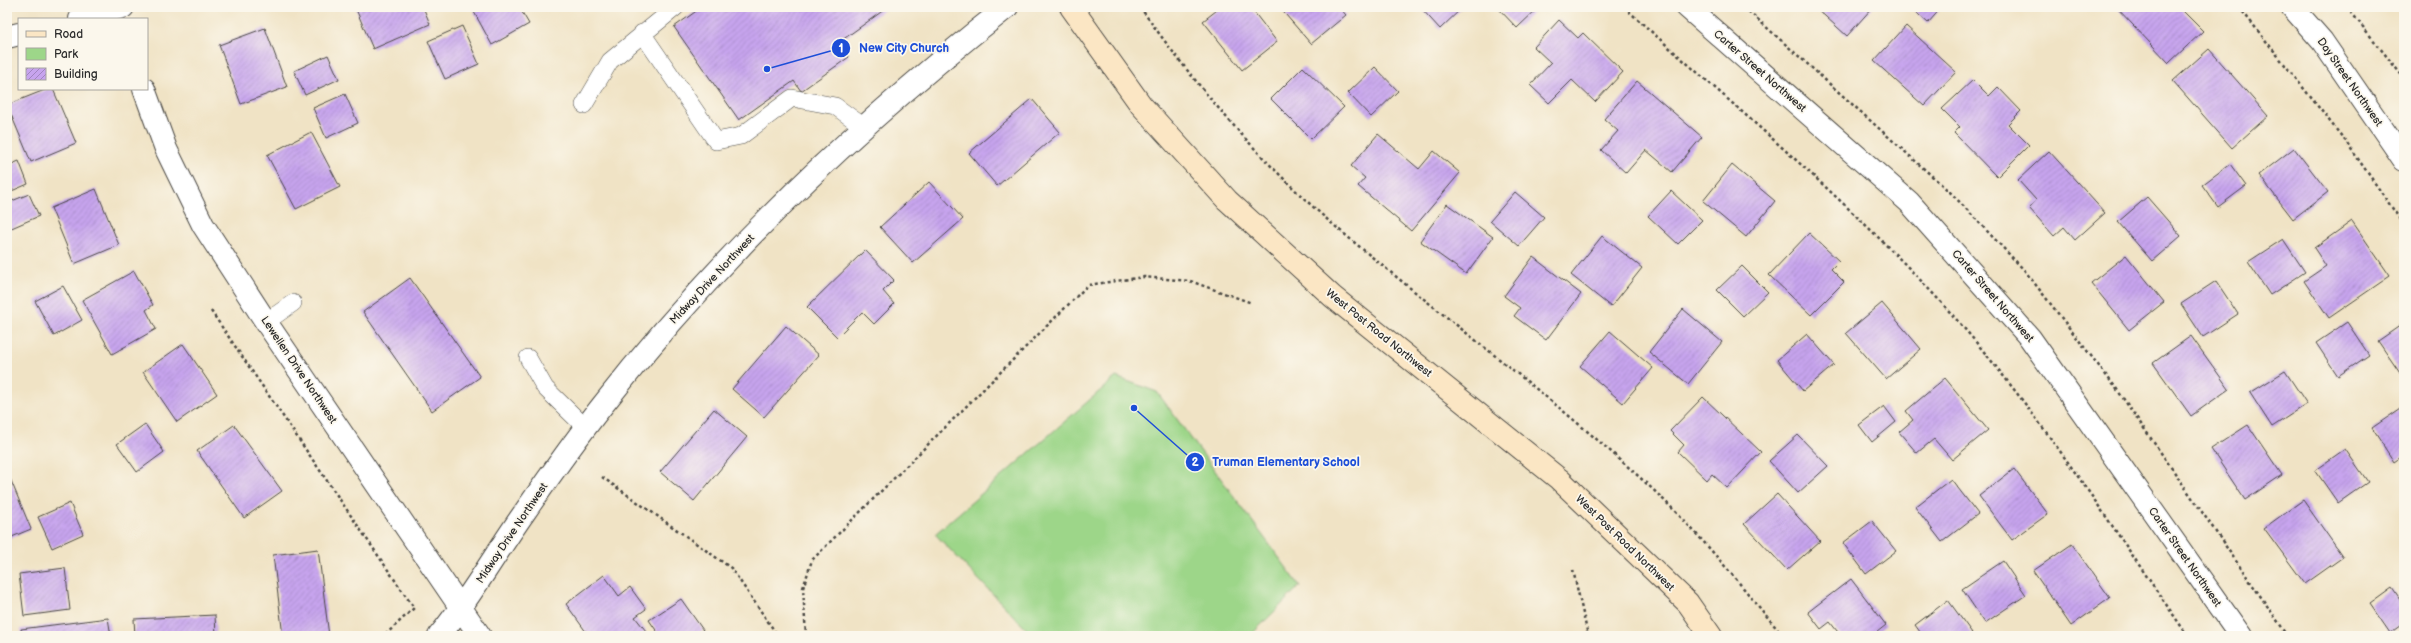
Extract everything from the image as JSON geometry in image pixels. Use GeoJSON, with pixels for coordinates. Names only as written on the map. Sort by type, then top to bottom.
{"type":"FeatureCollection","features":[{"type":"Feature","properties":{"kind":"street","name":"Midway Drive Northwest"},"geometry":{"type":"LineString","coordinates":[[439,636],[461,609],[523,513],[586,428],[692,297],[814,172],[864,126],[931,68],[1008,7]]}},
{"type":"Feature","properties":{"kind":"street","name":"West Post Road Northwest"},"geometry":{"type":"LineString","coordinates":[[1071,7],[1141,105],[1227,200],[1333,297],[1559,479],[1688,604],[1711,636]]}},
{"type":"Feature","properties":{"kind":"street","name":"Carter Street Northwest"},"geometry":{"type":"LineString","coordinates":[[1687,7],[1909,202],[2030,338],[2241,636]]}},
{"type":"Feature","properties":{"kind":"street","name":"Day Street Northwest"},"geometry":{"type":"LineString","coordinates":[[2292,7],[2322,41],[2404,160]]}},
{"type":"Feature","properties":{"kind":"street"},"geometry":{"type":"LineString","coordinates":[[86,18],[119,12]]}},
{"type":"Feature","properties":{"kind":"street"},"geometry":{"type":"LineString","coordinates":[[7,37],[18,34]]}},
{"type":"Feature","properties":{"kind":"street","name":"Lewellen Drive Northwest"},"geometry":{"type":"LineString","coordinates":[[144,90],[166,149],[203,225],[266,322],[480,636]]}},
{"type":"Feature","properties":{"kind":"lane"},"geometry":{"type":"LineString","coordinates":[[584,105],[610,61],[642,33],[676,7]]}},
{"type":"Feature","properties":{"kind":"lane"},"geometry":{"type":"LineString","coordinates":[[642,33],[716,141],[741,136],[792,98],[835,106],[864,126]]}},
{"type":"Feature","properties":{"kind":"lane"},"geometry":{"type":"LineString","coordinates":[[266,322],[293,303]]}},
{"type":"Feature","properties":{"kind":"lane"},"geometry":{"type":"LineString","coordinates":[[528,358],[545,388],[586,428]]}},
{"type":"Feature","properties":{"kind":"path"},"geometry":{"type":"LineString","coordinates":[[1140,7],[1177,60],[1266,159],[1328,220],[1594,437],[1649,485],[1722,562],[1783,636]]}},
{"type":"Feature","properties":{"kind":"path"},"geometry":{"type":"LineString","coordinates":[[1624,7],[1873,231],[1948,310],[2016,392],[2188,636]]}},
{"type":"Feature","properties":{"kind":"path"},"geometry":{"type":"LineString","coordinates":[[2239,7],[2347,143],[2404,225]]}},
{"type":"Feature","properties":{"kind":"path"},"geometry":{"type":"LineString","coordinates":[[2347,7],[2404,78]]}},
{"type":"Feature","properties":{"kind":"path"},"geometry":{"type":"LineString","coordinates":[[806,636],[803,588],[812,560],[1088,285],[1144,276],[1190,281],[1252,303]]}},
{"type":"Feature","properties":{"kind":"path"},"geometry":{"type":"LineString","coordinates":[[211,310],[414,608],[384,636]]}},
{"type":"Feature","properties":{"kind":"path"},"geometry":{"type":"LineString","coordinates":[[602,477],[731,568],[778,636]]}},
{"type":"Feature","properties":{"kind":"path"},"geometry":{"type":"LineString","coordinates":[[1573,570],[1587,631],[1586,636]]}},
{"type":"Feature","properties":{"kind":"green space"},"geometry":{"type":"Polygon","coordinates":[[[1116,377],[1157,392],[1300,586],[1250,636],[1033,636],[935,534],[1116,377]]]}},
{"type":"Feature","properties":{"kind":"building"},"geometry":{"type":"Polygon","coordinates":[[[355,7],[423,7],[430,24],[373,49],[355,7]]]}},
{"type":"Feature","properties":{"kind":"building"},"geometry":{"type":"Polygon","coordinates":[[[483,7],[519,7],[529,24],[492,45],[474,12],[483,7]]]}},
{"type":"Feature","properties":{"kind":"building"},"geometry":{"type":"Polygon","coordinates":[[[702,7],[888,7],[838,43],[849,57],[801,91],[794,81],[739,120],[674,27],[702,7]]]}},
{"type":"Feature","properties":{"kind":"building"},"geometry":{"type":"Polygon","coordinates":[[[1221,7],[1250,7],[1277,42],[1242,70],[1203,21],[1221,7]]]}},
{"type":"Feature","properties":{"kind":"building"},"geometry":{"type":"Polygon","coordinates":[[[1279,7],[1339,7],[1346,15],[1311,44],[1279,7]]]}},
{"type":"Feature","properties":{"kind":"building"},"geometry":{"type":"Polygon","coordinates":[[[1420,7],[1463,7],[1440,29],[1420,7]]]}},
{"type":"Feature","properties":{"kind":"building"},"geometry":{"type":"Polygon","coordinates":[[[1497,7],[1539,7],[1517,28],[1497,7]]]}},
{"type":"Feature","properties":{"kind":"building"},"geometry":{"type":"Polygon","coordinates":[[[1815,7],[1873,7],[1847,36],[1815,7]]]}},
{"type":"Feature","properties":{"kind":"building"},"geometry":{"type":"Polygon","coordinates":[[[1910,7],[1942,7],[1928,23],[1910,7]]]}},
{"type":"Feature","properties":{"kind":"building"},"geometry":{"type":"Polygon","coordinates":[[[2116,7],[2179,7],[2203,31],[2169,63],[2116,7]]]}},
{"type":"Feature","properties":{"kind":"building"},"geometry":{"type":"Polygon","coordinates":[[[1559,20],[1578,38],[1583,33],[1623,72],[1595,102],[1572,80],[1549,103],[1530,85],[1551,63],[1534,47],[1559,20]]]}},
{"type":"Feature","properties":{"kind":"building"},"geometry":{"type":"Polygon","coordinates":[[[462,26],[479,64],[445,79],[428,41],[462,26]]]}},
{"type":"Feature","properties":{"kind":"building"},"geometry":{"type":"Polygon","coordinates":[[[1906,26],[1956,72],[1924,106],[1874,61],[1906,26]]]}},
{"type":"Feature","properties":{"kind":"building"},"geometry":{"type":"Polygon","coordinates":[[[265,28],[287,87],[241,104],[219,45],[265,28]]]}},
{"type":"Feature","properties":{"kind":"building"},"geometry":{"type":"Polygon","coordinates":[[[2209,49],[2268,116],[2232,148],[2173,81],[2209,49]]]}},
{"type":"Feature","properties":{"kind":"building"},"geometry":{"type":"Polygon","coordinates":[[[328,55],[339,79],[305,95],[294,71],[328,55]]]}},
{"type":"Feature","properties":{"kind":"building"},"geometry":{"type":"Polygon","coordinates":[[[1303,67],[1344,107],[1311,139],[1271,99],[1303,67]]]}},
{"type":"Feature","properties":{"kind":"building"},"geometry":{"type":"Polygon","coordinates":[[[1375,67],[1398,91],[1371,117],[1348,93],[1375,67]]]}},
{"type":"Feature","properties":{"kind":"building"},"geometry":{"type":"Polygon","coordinates":[[[1973,80],[1989,96],[1998,87],[2021,111],[2008,124],[2029,145],[1997,177],[1954,133],[1960,127],[1942,109],[1973,80]]]}},
{"type":"Feature","properties":{"kind":"building"},"geometry":{"type":"Polygon","coordinates":[[[1637,81],[1702,137],[1672,172],[1646,150],[1626,173],[1601,150],[1618,131],[1604,119],[1637,81]]]}},
{"type":"Feature","properties":{"kind":"building"},"geometry":{"type":"Polygon","coordinates":[[[44,90],[53,90],[76,143],[31,162],[7,105],[44,90]]]}},
{"type":"Feature","properties":{"kind":"building"},"geometry":{"type":"Polygon","coordinates":[[[345,94],[358,123],[326,138],[313,108],[345,94]]]}},
{"type":"Feature","properties":{"kind":"building"},"geometry":{"type":"Polygon","coordinates":[[[1032,99],[1060,132],[997,186],[969,153],[1032,99]]]}},
{"type":"Feature","properties":{"kind":"building"},"geometry":{"type":"Polygon","coordinates":[[[311,132],[340,187],[296,209],[267,155],[311,132]]]}},
{"type":"Feature","properties":{"kind":"building"},"geometry":{"type":"Polygon","coordinates":[[[1378,134],[1419,169],[1434,151],[1460,173],[1411,231],[1358,186],[1365,178],[1351,166],[1378,134]]]}},
{"type":"Feature","properties":{"kind":"building"},"geometry":{"type":"Polygon","coordinates":[[[2294,148],[2328,192],[2293,219],[2259,175],[2294,148]]]}},
{"type":"Feature","properties":{"kind":"building"},"geometry":{"type":"Polygon","coordinates":[[[2049,151],[2105,213],[2075,240],[2064,227],[2054,236],[2029,208],[2036,200],[2018,180],[2049,151]]]}},
{"type":"Feature","properties":{"kind":"building"},"geometry":{"type":"Polygon","coordinates":[[[19,161],[28,184],[7,193],[7,166],[19,161]]]}},
{"type":"Feature","properties":{"kind":"building"},"geometry":{"type":"Polygon","coordinates":[[[2230,164],[2246,186],[2218,207],[2202,185],[2230,164]]]}},
{"type":"Feature","properties":{"kind":"building"},"geometry":{"type":"Polygon","coordinates":[[[1732,165],[1775,201],[1746,237],[1703,201],[1732,165]]]}},
{"type":"Feature","properties":{"kind":"building"},"geometry":{"type":"Polygon","coordinates":[[[929,182],[963,219],[913,263],[880,227],[929,182]]]}},
{"type":"Feature","properties":{"kind":"building"},"geometry":{"type":"Polygon","coordinates":[[[96,189],[119,245],[74,264],[51,208],[96,189]]]}},
{"type":"Feature","properties":{"kind":"building"},"geometry":{"type":"Polygon","coordinates":[[[1671,191],[1702,220],[1678,244],[1648,216],[1671,191]]]}},
{"type":"Feature","properties":{"kind":"building"},"geometry":{"type":"Polygon","coordinates":[[[1515,192],[1544,217],[1519,246],[1490,221],[1515,192]]]}},
{"type":"Feature","properties":{"kind":"building"},"geometry":{"type":"Polygon","coordinates":[[[29,194],[39,216],[7,230],[7,203],[29,194]]]}},
{"type":"Feature","properties":{"kind":"building"},"geometry":{"type":"Polygon","coordinates":[[[2147,197],[2181,236],[2152,261],[2118,222],[2147,197]]]}},
{"type":"Feature","properties":{"kind":"building"},"geometry":{"type":"Polygon","coordinates":[[[1447,204],[1493,237],[1466,274],[1420,241],[1447,204]]]}},
{"type":"Feature","properties":{"kind":"building"},"geometry":{"type":"Polygon","coordinates":[[[2352,221],[2390,276],[2329,318],[2304,281],[2326,266],[2314,248],[2352,221]]]}},
{"type":"Feature","properties":{"kind":"building"},"geometry":{"type":"Polygon","coordinates":[[[1809,233],[1839,261],[1831,269],[1844,282],[1811,315],[1769,275],[1809,233]]]}},
{"type":"Feature","properties":{"kind":"building"},"geometry":{"type":"Polygon","coordinates":[[[1602,236],[1642,268],[1611,307],[1571,275],[1602,236]]]}},
{"type":"Feature","properties":{"kind":"building"},"geometry":{"type":"Polygon","coordinates":[[[2283,239],[2305,272],[2270,295],[2248,262],[2283,239]]]}},
{"type":"Feature","properties":{"kind":"building"},"geometry":{"type":"Polygon","coordinates":[[[865,250],[894,280],[883,291],[894,304],[874,324],[862,312],[837,337],[807,307],[865,250]]]}},
{"type":"Feature","properties":{"kind":"building"},"geometry":{"type":"Polygon","coordinates":[[[2126,255],[2164,302],[2129,330],[2091,283],[2126,255]]]}},
{"type":"Feature","properties":{"kind":"building"},"geometry":{"type":"Polygon","coordinates":[[[1533,257],[1581,294],[1546,340],[1514,316],[1520,308],[1504,296],[1533,257]]]}},
{"type":"Feature","properties":{"kind":"building"},"geometry":{"type":"Polygon","coordinates":[[[1742,266],[1768,292],[1743,316],[1717,290],[1742,266]]]}},
{"type":"Feature","properties":{"kind":"building"},"geometry":{"type":"Polygon","coordinates":[[[134,271],[153,305],[146,310],[156,329],[112,354],[82,300],[134,271]]]}},
{"type":"Feature","properties":{"kind":"building"},"geometry":{"type":"Polygon","coordinates":[[[410,278],[480,377],[432,411],[363,312],[410,278]]]}},
{"type":"Feature","properties":{"kind":"building"},"geometry":{"type":"Polygon","coordinates":[[[2216,281],[2238,314],[2203,337],[2181,304],[2216,281]]]}},
{"type":"Feature","properties":{"kind":"building"},"geometry":{"type":"Polygon","coordinates":[[[63,286],[82,320],[54,336],[35,301],[63,286]]]}},
{"type":"Feature","properties":{"kind":"building"},"geometry":{"type":"Polygon","coordinates":[[[1882,303],[1921,349],[1886,379],[1846,333],[1882,303]]]}},
{"type":"Feature","properties":{"kind":"building"},"geometry":{"type":"Polygon","coordinates":[[[1683,309],[1722,342],[1688,384],[1649,352],[1683,309]]]}},
{"type":"Feature","properties":{"kind":"building"},"geometry":{"type":"Polygon","coordinates":[[[2347,322],[2369,355],[2338,376],[2316,343],[2347,322]]]}},
{"type":"Feature","properties":{"kind":"building"},"geometry":{"type":"Polygon","coordinates":[[[2404,323],[2404,379],[2378,341],[2404,323]]]}},
{"type":"Feature","properties":{"kind":"building"},"geometry":{"type":"Polygon","coordinates":[[[786,326],[819,355],[764,417],[732,389],[786,326]]]}},
{"type":"Feature","properties":{"kind":"building"},"geometry":{"type":"Polygon","coordinates":[[[1610,331],[1653,368],[1623,403],[1580,366],[1610,331]]]}},
{"type":"Feature","properties":{"kind":"building"},"geometry":{"type":"Polygon","coordinates":[[[1807,334],[1834,365],[1803,391],[1777,360],[1807,334]]]}},
{"type":"Feature","properties":{"kind":"building"},"geometry":{"type":"Polygon","coordinates":[[[2191,336],[2229,389],[2191,416],[2153,363],[2191,336]]]}},
{"type":"Feature","properties":{"kind":"building"},"geometry":{"type":"Polygon","coordinates":[[[183,344],[217,394],[177,422],[143,372],[183,344]]]}},
{"type":"Feature","properties":{"kind":"building"},"geometry":{"type":"Polygon","coordinates":[[[2285,371],[2307,404],[2272,427],[2250,393],[2285,371]]]}},
{"type":"Feature","properties":{"kind":"building"},"geometry":{"type":"Polygon","coordinates":[[[1945,378],[1988,430],[1952,460],[1934,439],[1917,453],[1899,432],[1913,420],[1906,411],[1945,378]]]}},
{"type":"Feature","properties":{"kind":"building"},"geometry":{"type":"Polygon","coordinates":[[[1703,397],[1761,452],[1727,488],[1712,474],[1707,480],[1678,452],[1684,445],[1670,431],[1703,397]]]}},
{"type":"Feature","properties":{"kind":"building"},"geometry":{"type":"Polygon","coordinates":[[[1884,406],[1896,422],[1872,442],[1859,425],[1884,406]]]}},
{"type":"Feature","properties":{"kind":"building"},"geometry":{"type":"Polygon","coordinates":[[[2404,406],[2404,455],[2394,462],[2372,428],[2404,406]]]}},
{"type":"Feature","properties":{"kind":"building"},"geometry":{"type":"Polygon","coordinates":[[[714,409],[747,437],[694,501],[660,472],[714,409]]]}},
{"type":"Feature","properties":{"kind":"building"},"geometry":{"type":"Polygon","coordinates":[[[145,424],[164,452],[137,472],[117,444],[145,424]]]}},
{"type":"Feature","properties":{"kind":"building"},"geometry":{"type":"Polygon","coordinates":[[[234,425],[282,491],[244,518],[197,451],[234,425]]]}},
{"type":"Feature","properties":{"kind":"building"},"geometry":{"type":"Polygon","coordinates":[[[2248,425],[2282,475],[2245,500],[2211,449],[2248,425]]]}},
{"type":"Feature","properties":{"kind":"building"},"geometry":{"type":"Polygon","coordinates":[[[1798,435],[1828,466],[1798,493],[1769,461],[1798,435]]]}},
{"type":"Feature","properties":{"kind":"building"},"geometry":{"type":"Polygon","coordinates":[[[2345,449],[2368,482],[2338,503],[2315,470],[2345,449]]]}},
{"type":"Feature","properties":{"kind":"building"},"geometry":{"type":"Polygon","coordinates":[[[2014,469],[2048,514],[2012,540],[1979,496],[2014,469]]]}},
{"type":"Feature","properties":{"kind":"building"},"geometry":{"type":"Polygon","coordinates":[[[7,471],[31,529],[7,539],[7,471]]]}},
{"type":"Feature","properties":{"kind":"building"},"geometry":{"type":"Polygon","coordinates":[[[1951,479],[1978,514],[1942,542],[1915,507],[1951,479]]]}},
{"type":"Feature","properties":{"kind":"building"},"geometry":{"type":"Polygon","coordinates":[[[1777,494],[1820,541],[1787,570],[1744,524],[1777,494]]]}},
{"type":"Feature","properties":{"kind":"building"},"geometry":{"type":"Polygon","coordinates":[[[2303,500],[2343,557],[2305,584],[2264,528],[2303,500]]]}},
{"type":"Feature","properties":{"kind":"building"},"geometry":{"type":"Polygon","coordinates":[[[70,503],[83,534],[52,548],[38,517],[70,503]]]}},
{"type":"Feature","properties":{"kind":"building"},"geometry":{"type":"Polygon","coordinates":[[[1872,521],[1896,551],[1866,574],[1843,543],[1872,521]]]}},
{"type":"Feature","properties":{"kind":"building"},"geometry":{"type":"Polygon","coordinates":[[[2072,544],[2110,598],[2071,626],[2033,571],[2072,544]]]}},
{"type":"Feature","properties":{"kind":"building"},"geometry":{"type":"Polygon","coordinates":[[[318,549],[329,636],[283,636],[273,555],[318,549]]]}},
{"type":"Feature","properties":{"kind":"building"},"geometry":{"type":"Polygon","coordinates":[[[2003,561],[2026,595],[1985,623],[1962,589],[2003,561]]]}},
{"type":"Feature","properties":{"kind":"building"},"geometry":{"type":"Polygon","coordinates":[[[65,568],[70,610],[24,616],[19,574],[65,568]]]}},
{"type":"Feature","properties":{"kind":"building"},"geometry":{"type":"Polygon","coordinates":[[[604,575],[619,596],[630,587],[646,609],[635,617],[646,631],[639,636],[589,636],[566,604],[604,575]]]}},
{"type":"Feature","properties":{"kind":"building"},"geometry":{"type":"Polygon","coordinates":[[[1851,579],[1886,625],[1872,636],[1841,636],[1830,622],[1821,629],[1808,612],[1851,579]]]}},
{"type":"Feature","properties":{"kind":"building"},"geometry":{"type":"Polygon","coordinates":[[[2392,588],[2404,606],[2404,623],[2390,633],[2370,604],[2392,588]]]}},
{"type":"Feature","properties":{"kind":"building"},"geometry":{"type":"Polygon","coordinates":[[[681,599],[703,630],[694,636],[660,636],[649,620],[681,599]]]}},
{"type":"Feature","properties":{"kind":"building"},"geometry":{"type":"Polygon","coordinates":[[[1948,600],[1972,633],[1968,636],[1923,636],[1915,625],[1948,600]]]}},
{"type":"Feature","properties":{"kind":"building"},"geometry":{"type":"Polygon","coordinates":[[[215,615],[216,636],[135,636],[134,619],[215,615]]]}},
{"type":"Feature","properties":{"kind":"building"},"geometry":{"type":"Polygon","coordinates":[[[108,618],[111,636],[22,636],[21,629],[108,618]]]}},
{"type":"Feature","properties":{"kind":"place","name":"New City Church"},"geometry":{"type":"Point","coordinates":[767,69]}},
{"type":"Feature","properties":{"kind":"place","name":"Truman Elementary School"},"geometry":{"type":"Point","coordinates":[1134,408]}}]}
